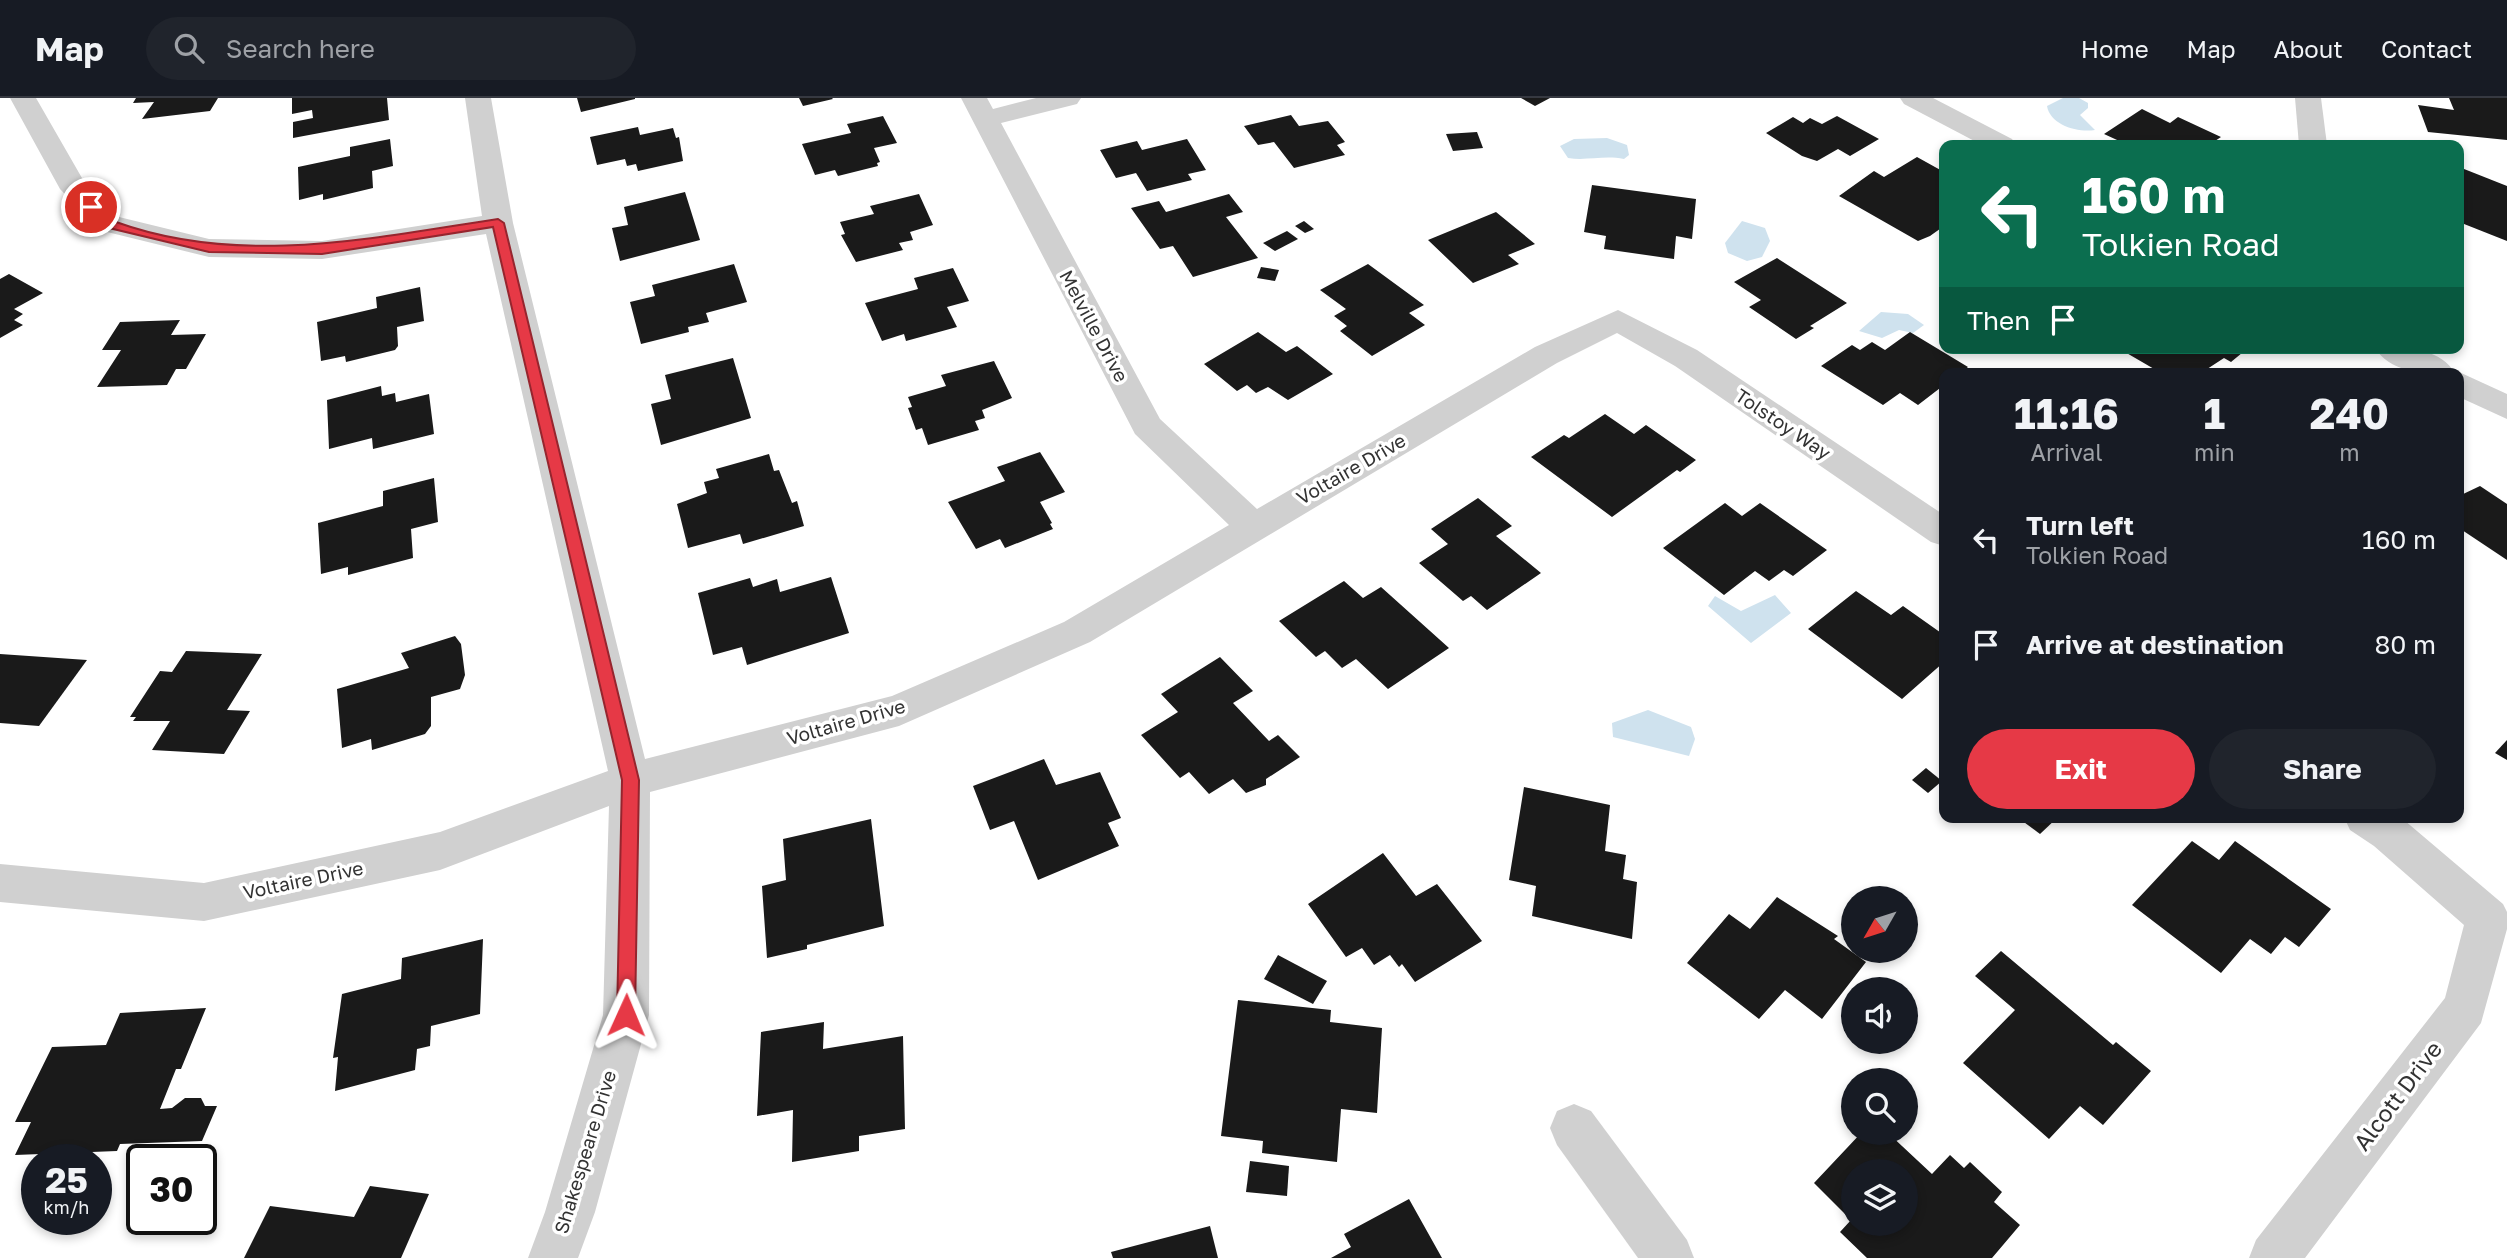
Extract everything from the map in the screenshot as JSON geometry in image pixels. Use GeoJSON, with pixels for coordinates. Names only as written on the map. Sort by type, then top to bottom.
{"type":"FeatureCollection","features":[{"type":"Feature","properties":{"kind":"street"},"geometry":{"type":"LineString","coordinates":[[23,98],[74,189],[109,224],[209,248],[322,250],[498,223]]}},
{"type":"Feature","properties":{"kind":"street","name":"Shakespeare Drive"},"geometry":{"type":"LineString","coordinates":[[478,98],[498,223],[631,780],[626,1015],[570,1212],[552,1258]]}},
{"type":"Feature","properties":{"kind":"street"},"geometry":{"type":"LineString","coordinates":[[979,108],[1069,98]]}},
{"type":"Feature","properties":{"kind":"street"},"geometry":{"type":"LineString","coordinates":[[1913,98],[1993,140]]}},
{"type":"Feature","properties":{"kind":"street"},"geometry":{"type":"LineString","coordinates":[[2308,98],[2312,140]]}},
{"type":"Feature","properties":{"kind":"street","name":"Melville Drive"},"geometry":{"type":"LineString","coordinates":[[979,108],[1147,426],[1252,526]]}},
{"type":"Feature","properties":{"kind":"street","name":"Voltaire Drive"},"geometry":{"type":"LineString","coordinates":[[0,884],[204,902],[440,851],[631,780],[900,710],[1077,632],[1252,526],[1546,355],[1618,320]]}},
{"type":"Feature","properties":{"kind":"street","name":"Tolstoy Way"},"geometry":{"type":"LineString","coordinates":[[1618,320],[1686,358],[1939,530]]}},
{"type":"Feature","properties":{"kind":"street"},"geometry":{"type":"LineString","coordinates":[[2403,354],[2429,368]]}},
{"type":"Feature","properties":{"kind":"street"},"geometry":{"type":"LineString","coordinates":[[2464,386],[2507,408]]}},
{"type":"Feature","properties":{"kind":"street","name":"Alcott Drive"},"geometry":{"type":"LineString","coordinates":[[2274,1258],[2465,1008],[2488,918],[2374,823]]}},
{"type":"Feature","properties":{"kind":"street"},"geometry":{"type":"LineString","coordinates":[[1574,1128],[1669,1258]]}},
{"type":"Feature","properties":{"kind":"water"},"geometry":{"type":"Polygon","coordinates":[[[2063,98],[2079,98],[2088,103],[2088,108],[2080,115],[2095,130],[2073,129],[2053,118],[2047,106],[2063,98]]]}},
{"type":"Feature","properties":{"kind":"water"},"geometry":{"type":"Polygon","coordinates":[[[1607,138],[1627,145],[1629,155],[1624,159],[1568,158],[1560,146],[1574,139],[1607,138]]]}},
{"type":"Feature","properties":{"kind":"water"},"geometry":{"type":"Polygon","coordinates":[[[1742,221],[1765,228],[1770,241],[1762,257],[1747,261],[1728,253],[1725,243],[1742,221]]]}},
{"type":"Feature","properties":{"kind":"water"},"geometry":{"type":"Polygon","coordinates":[[[1881,312],[1908,314],[1924,325],[1913,333],[1899,330],[1882,338],[1859,331],[1881,312]]]}},
{"type":"Feature","properties":{"kind":"water"},"geometry":{"type":"Polygon","coordinates":[[[1775,595],[1791,613],[1751,643],[1708,606],[1715,596],[1741,611],[1775,595]]]}},
{"type":"Feature","properties":{"kind":"water"},"geometry":{"type":"Polygon","coordinates":[[[1648,710],[1691,727],[1695,739],[1689,756],[1613,737],[1612,723],[1648,710]]]}},
{"type":"Feature","properties":{"kind":"building"},"geometry":{"type":"Polygon","coordinates":[[[136,98],[218,98],[210,111],[142,119],[154,102],[133,103],[136,98]]]}},
{"type":"Feature","properties":{"kind":"building"},"geometry":{"type":"Polygon","coordinates":[[[292,98],[387,98],[389,120],[293,138],[293,122],[313,118],[312,110],[292,114],[292,98]]]}},
{"type":"Feature","properties":{"kind":"building"},"geometry":{"type":"Polygon","coordinates":[[[577,98],[635,98],[635,99],[581,112],[577,98]]]}},
{"type":"Feature","properties":{"kind":"building"},"geometry":{"type":"Polygon","coordinates":[[[799,98],[832,98],[833,99],[803,106],[799,98]]]}},
{"type":"Feature","properties":{"kind":"building"},"geometry":{"type":"Polygon","coordinates":[[[1521,98],[1550,98],[1535,106],[1521,98]]]}},
{"type":"Feature","properties":{"kind":"building"},"geometry":{"type":"Polygon","coordinates":[[[2449,98],[2507,98],[2507,140],[2428,132],[2418,105],[2454,110],[2449,98]]]}},
{"type":"Feature","properties":{"kind":"building"},"geometry":{"type":"Polygon","coordinates":[[[2142,109],[2170,123],[2178,117],[2221,137],[2216,140],[2117,140],[2104,134],[2142,109]]]}},
{"type":"Feature","properties":{"kind":"building"},"geometry":{"type":"Polygon","coordinates":[[[1291,115],[1299,126],[1328,121],[1345,142],[1337,145],[1345,155],[1294,168],[1274,142],[1258,145],[1244,126],[1291,115]]]}},
{"type":"Feature","properties":{"kind":"building"},"geometry":{"type":"Polygon","coordinates":[[[883,116],[897,143],[874,148],[880,162],[877,163],[878,166],[838,176],[835,170],[815,175],[802,144],[851,133],[847,124],[883,116]]]}},
{"type":"Feature","properties":{"kind":"building"},"geometry":{"type":"Polygon","coordinates":[[[1837,116],[1879,139],[1850,156],[1838,149],[1817,161],[1802,156],[1766,133],[1793,117],[1803,123],[1810,118],[1822,124],[1837,116]]]}},
{"type":"Feature","properties":{"kind":"building"},"geometry":{"type":"Polygon","coordinates":[[[638,127],[640,135],[673,128],[676,138],[679,137],[683,161],[638,171],[636,164],[627,166],[625,159],[597,165],[590,137],[638,127]]]}},
{"type":"Feature","properties":{"kind":"building"},"geometry":{"type":"Polygon","coordinates":[[[1477,132],[1483,148],[1453,151],[1446,134],[1477,132]]]}},
{"type":"Feature","properties":{"kind":"building"},"geometry":{"type":"Polygon","coordinates":[[[390,139],[393,166],[372,171],[373,188],[323,200],[323,194],[299,200],[298,167],[350,156],[350,147],[390,139]]]}},
{"type":"Feature","properties":{"kind":"building"},"geometry":{"type":"Polygon","coordinates":[[[1187,139],[1206,170],[1188,174],[1192,180],[1147,191],[1136,173],[1116,178],[1100,150],[1137,141],[1142,150],[1187,139]]]}},
{"type":"Feature","properties":{"kind":"building"},"geometry":{"type":"Polygon","coordinates":[[[1917,157],[1939,169],[1939,230],[1918,241],[1839,196],[1874,171],[1884,177],[1917,157]]]}},
{"type":"Feature","properties":{"kind":"building"},"geometry":{"type":"Polygon","coordinates":[[[2464,169],[2507,186],[2507,241],[2464,224],[2464,169]]]}},
{"type":"Feature","properties":{"kind":"building"},"geometry":{"type":"Polygon","coordinates":[[[1592,185],[1696,199],[1692,239],[1676,236],[1674,259],[1604,249],[1606,236],[1584,232],[1592,185]]]}},
{"type":"Feature","properties":{"kind":"building"},"geometry":{"type":"Polygon","coordinates":[[[685,192],[700,240],[620,261],[612,228],[628,225],[624,207],[685,192]]]}},
{"type":"Feature","properties":{"kind":"building"},"geometry":{"type":"Polygon","coordinates":[[[919,194],[933,225],[910,232],[913,240],[899,243],[903,250],[856,262],[841,235],[845,234],[840,222],[874,214],[870,206],[919,194]]]}},
{"type":"Feature","properties":{"kind":"building"},"geometry":{"type":"Polygon","coordinates":[[[1229,194],[1243,212],[1226,217],[1258,258],[1193,277],[1173,246],[1160,249],[1131,208],[1159,201],[1166,212],[1229,194]]]}},
{"type":"Feature","properties":{"kind":"building"},"geometry":{"type":"Polygon","coordinates":[[[1496,212],[1535,244],[1508,255],[1519,264],[1473,283],[1428,240],[1496,212]]]}},
{"type":"Feature","properties":{"kind":"building"},"geometry":{"type":"Polygon","coordinates":[[[1304,221],[1314,229],[1305,233],[1295,226],[1304,221]]]}},
{"type":"Feature","properties":{"kind":"building"},"geometry":{"type":"Polygon","coordinates":[[[1287,231],[1298,239],[1275,251],[1263,243],[1287,231]]]}},
{"type":"Feature","properties":{"kind":"building"},"geometry":{"type":"Polygon","coordinates":[[[1777,258],[1847,303],[1810,326],[1814,328],[1796,339],[1749,307],[1761,300],[1734,282],[1777,258]]]}},
{"type":"Feature","properties":{"kind":"building"},"geometry":{"type":"Polygon","coordinates":[[[734,264],[747,302],[706,313],[709,322],[688,327],[689,332],[641,344],[630,302],[655,296],[652,285],[734,264]]]}},
{"type":"Feature","properties":{"kind":"building"},"geometry":{"type":"Polygon","coordinates":[[[1368,264],[1424,305],[1409,313],[1425,325],[1372,356],[1340,331],[1347,326],[1334,316],[1346,309],[1320,290],[1368,264]]]}},
{"type":"Feature","properties":{"kind":"building"},"geometry":{"type":"Polygon","coordinates":[[[1261,267],[1279,270],[1275,281],[1257,278],[1261,267]]]}},
{"type":"Feature","properties":{"kind":"building"},"geometry":{"type":"Polygon","coordinates":[[[953,268],[969,301],[947,307],[957,327],[906,341],[904,334],[882,341],[865,303],[918,289],[914,278],[953,268]]]}},
{"type":"Feature","properties":{"kind":"building"},"geometry":{"type":"Polygon","coordinates":[[[9,274],[43,293],[14,309],[23,314],[14,320],[23,325],[0,338],[0,279],[9,274]]]}},
{"type":"Feature","properties":{"kind":"building"},"geometry":{"type":"Polygon","coordinates":[[[420,287],[424,321],[397,327],[398,346],[395,350],[346,362],[345,356],[321,361],[317,322],[377,308],[376,297],[420,287]]]}},
{"type":"Feature","properties":{"kind":"building"},"geometry":{"type":"Polygon","coordinates":[[[180,320],[171,335],[206,334],[186,369],[176,369],[167,385],[97,387],[121,350],[102,350],[120,322],[180,320]]]}},
{"type":"Feature","properties":{"kind":"building"},"geometry":{"type":"Polygon","coordinates":[[[1258,332],[1286,352],[1297,346],[1333,374],[1288,400],[1268,387],[1256,393],[1247,385],[1237,391],[1204,364],[1258,332]]]}},
{"type":"Feature","properties":{"kind":"building"},"geometry":{"type":"Polygon","coordinates":[[[1910,332],[1939,350],[1939,354],[1946,354],[1968,367],[1939,368],[1939,389],[1918,405],[1900,393],[1883,405],[1821,366],[1852,345],[1860,350],[1872,342],[1885,350],[1910,332]]]}},
{"type":"Feature","properties":{"kind":"building"},"geometry":{"type":"Polygon","coordinates":[[[2128,354],[2241,354],[2231,362],[2224,358],[2209,368],[2152,368],[2128,354]]]}},
{"type":"Feature","properties":{"kind":"building"},"geometry":{"type":"Polygon","coordinates":[[[733,358],[751,418],[661,445],[651,404],[671,399],[665,375],[733,358]]]}},
{"type":"Feature","properties":{"kind":"building"},"geometry":{"type":"Polygon","coordinates":[[[994,361],[1012,398],[982,410],[985,418],[975,421],[979,430],[928,445],[922,428],[916,430],[908,408],[912,407],[908,397],[946,386],[941,375],[994,361]]]}},
{"type":"Feature","properties":{"kind":"building"},"geometry":{"type":"Polygon","coordinates":[[[381,386],[382,396],[395,393],[396,402],[429,394],[434,434],[373,449],[372,438],[329,449],[327,400],[381,386]]]}},
{"type":"Feature","properties":{"kind":"building"},"geometry":{"type":"Polygon","coordinates":[[[1605,414],[1634,434],[1646,425],[1696,460],[1680,472],[1677,470],[1612,517],[1531,457],[1564,435],[1569,438],[1605,414]]]}},
{"type":"Feature","properties":{"kind":"building"},"geometry":{"type":"Polygon","coordinates":[[[1040,452],[1065,492],[1040,502],[1053,529],[1005,548],[1000,539],[976,549],[948,502],[1005,481],[997,467],[1040,452]]]}},
{"type":"Feature","properties":{"kind":"building"},"geometry":{"type":"Polygon","coordinates":[[[769,454],[774,471],[779,470],[792,503],[797,501],[804,526],[743,544],[740,534],[688,548],[677,504],[707,493],[704,482],[719,478],[716,469],[769,454]]]}},
{"type":"Feature","properties":{"kind":"building"},"geometry":{"type":"Polygon","coordinates":[[[434,478],[438,522],[411,529],[413,558],[348,575],[348,567],[321,574],[318,523],[383,506],[383,491],[434,478]]]}},
{"type":"Feature","properties":{"kind":"building"},"geometry":{"type":"Polygon","coordinates":[[[2480,486],[2507,504],[2507,560],[2464,531],[2464,494],[2480,486]]]}},
{"type":"Feature","properties":{"kind":"building"},"geometry":{"type":"Polygon","coordinates":[[[1478,498],[1512,526],[1496,536],[1541,573],[1487,610],[1471,596],[1463,601],[1419,563],[1448,544],[1431,529],[1478,498]]]}},
{"type":"Feature","properties":{"kind":"building"},"geometry":{"type":"Polygon","coordinates":[[[1725,503],[1742,516],[1760,503],[1827,550],[1793,576],[1784,570],[1769,581],[1755,571],[1724,595],[1663,548],[1725,503]]]}},
{"type":"Feature","properties":{"kind":"building"},"geometry":{"type":"Polygon","coordinates":[[[831,577],[849,633],[747,665],[742,647],[713,655],[698,593],[750,578],[753,587],[777,579],[780,592],[831,577]]]}},
{"type":"Feature","properties":{"kind":"building"},"geometry":{"type":"Polygon","coordinates":[[[1344,581],[1363,598],[1381,587],[1449,648],[1388,689],[1356,659],[1342,668],[1325,651],[1316,657],[1279,621],[1344,581]]]}},
{"type":"Feature","properties":{"kind":"building"},"geometry":{"type":"Polygon","coordinates":[[[1856,591],[1891,615],[1903,606],[1939,631],[1939,666],[1902,699],[1808,629],[1856,591]]]}},
{"type":"Feature","properties":{"kind":"building"},"geometry":{"type":"Polygon","coordinates":[[[455,636],[461,644],[465,675],[460,689],[431,697],[431,726],[425,734],[372,750],[371,739],[342,748],[337,689],[409,668],[401,653],[455,636]]]}},
{"type":"Feature","properties":{"kind":"building"},"geometry":{"type":"Polygon","coordinates":[[[186,651],[262,654],[227,710],[250,711],[224,754],[152,750],[170,721],[133,721],[136,717],[130,717],[160,671],[172,672],[186,651]]]}},
{"type":"Feature","properties":{"kind":"building"},"geometry":{"type":"Polygon","coordinates":[[[0,654],[87,660],[39,726],[0,723],[0,654]]]}},
{"type":"Feature","properties":{"kind":"building"},"geometry":{"type":"Polygon","coordinates":[[[1220,657],[1253,691],[1233,703],[1269,741],[1278,735],[1300,757],[1266,779],[1266,785],[1246,793],[1233,779],[1209,794],[1189,772],[1180,778],[1141,735],[1178,712],[1161,694],[1220,657]]]}},
{"type":"Feature","properties":{"kind":"building"},"geometry":{"type":"Polygon","coordinates":[[[2507,740],[2507,760],[2495,753],[2507,740]]]}},
{"type":"Feature","properties":{"kind":"building"},"geometry":{"type":"Polygon","coordinates":[[[1044,759],[1056,785],[1100,772],[1121,818],[1108,823],[1119,846],[1038,880],[1014,821],[990,830],[973,786],[1044,759]]]}},
{"type":"Feature","properties":{"kind":"building"},"geometry":{"type":"Polygon","coordinates":[[[1926,768],[1939,779],[1939,784],[1928,793],[1912,780],[1926,768]]]}},
{"type":"Feature","properties":{"kind":"building"},"geometry":{"type":"Polygon","coordinates":[[[1524,787],[1610,805],[1605,851],[1626,855],[1623,879],[1637,882],[1632,939],[1532,916],[1536,886],[1509,880],[1524,787]]]}},
{"type":"Feature","properties":{"kind":"building"},"geometry":{"type":"Polygon","coordinates":[[[871,819],[884,926],[767,958],[762,886],[786,880],[783,839],[871,819]]]}},
{"type":"Feature","properties":{"kind":"building"},"geometry":{"type":"Polygon","coordinates":[[[2025,823],[2052,823],[2040,834],[2025,823]]]}},
{"type":"Feature","properties":{"kind":"building"},"geometry":{"type":"Polygon","coordinates":[[[2192,841],[2219,860],[2235,841],[2331,909],[2299,947],[2285,937],[2271,954],[2250,939],[2221,973],[2132,905],[2192,841]]]}},
{"type":"Feature","properties":{"kind":"building"},"geometry":{"type":"Polygon","coordinates":[[[1383,853],[1416,896],[1437,884],[1482,941],[1415,982],[1402,964],[1399,967],[1390,955],[1374,965],[1362,948],[1346,957],[1308,904],[1383,853]]]}},
{"type":"Feature","properties":{"kind":"building"},"geometry":{"type":"Polygon","coordinates":[[[1777,897],[1838,936],[1834,939],[1841,944],[1841,963],[1865,963],[1854,977],[1841,977],[1841,994],[1822,1019],[1785,990],[1759,1019],[1687,963],[1729,914],[1750,929],[1777,897]]]}},
{"type":"Feature","properties":{"kind":"building"},"geometry":{"type":"Polygon","coordinates":[[[483,939],[480,1014],[431,1026],[430,1046],[417,1049],[415,1070],[335,1091],[338,1057],[333,1058],[342,994],[401,979],[402,958],[483,939]]]}},
{"type":"Feature","properties":{"kind":"building"},"geometry":{"type":"Polygon","coordinates":[[[2001,951],[2113,1045],[2116,1042],[2151,1071],[2103,1125],[2080,1106],[2049,1139],[1963,1063],[2015,1010],[1975,976],[2001,951]]]}},
{"type":"Feature","properties":{"kind":"building"},"geometry":{"type":"Polygon","coordinates":[[[1278,955],[1327,981],[1313,1004],[1264,979],[1278,955]]]}},
{"type":"Feature","properties":{"kind":"building"},"geometry":{"type":"Polygon","coordinates":[[[1238,1000],[1331,1010],[1330,1022],[1382,1028],[1377,1113],[1341,1109],[1337,1162],[1262,1153],[1263,1141],[1221,1136],[1238,1000]]]}},
{"type":"Feature","properties":{"kind":"building"},"geometry":{"type":"Polygon","coordinates":[[[206,1008],[181,1069],[176,1069],[160,1109],[172,1108],[185,1098],[201,1098],[205,1106],[217,1106],[202,1141],[120,1144],[117,1151],[112,1151],[112,1144],[21,1144],[21,1155],[15,1155],[31,1122],[15,1122],[52,1047],[106,1045],[120,1013],[206,1008]]]}},
{"type":"Feature","properties":{"kind":"building"},"geometry":{"type":"Polygon","coordinates":[[[824,1022],[823,1049],[903,1036],[905,1129],[859,1136],[859,1151],[792,1162],[793,1110],[757,1116],[761,1032],[824,1022]]]}},
{"type":"Feature","properties":{"kind":"building"},"geometry":{"type":"Polygon","coordinates":[[[1850,1145],[1901,1145],[1916,1159],[1841,1159],[1841,1210],[1814,1183],[1850,1145]]]}},
{"type":"Feature","properties":{"kind":"building"},"geometry":{"type":"Polygon","coordinates":[[[1950,1155],[1964,1168],[1970,1162],[2002,1192],[1994,1202],[2020,1225],[1992,1258],[1867,1258],[1844,1236],[1918,1236],[1918,1161],[1932,1174],[1950,1155]]]}},
{"type":"Feature","properties":{"kind":"building"},"geometry":{"type":"Polygon","coordinates":[[[1250,1161],[1289,1166],[1287,1196],[1246,1192],[1250,1161]]]}},
{"type":"Feature","properties":{"kind":"building"},"geometry":{"type":"Polygon","coordinates":[[[370,1186],[429,1194],[401,1258],[244,1258],[270,1206],[354,1217],[370,1186]]]}},
{"type":"Feature","properties":{"kind":"building"},"geometry":{"type":"Polygon","coordinates":[[[1409,1199],[1442,1258],[1331,1258],[1351,1247],[1344,1234],[1409,1199]]]}},
{"type":"Feature","properties":{"kind":"building"},"geometry":{"type":"Polygon","coordinates":[[[1210,1226],[1218,1258],[1113,1258],[1111,1252],[1210,1226]]]}},
{"type":"Feature","properties":{"kind":"route"},"geometry":{"type":"LineString","coordinates":[[91,207],[109,224],[209,248],[322,250],[498,223],[631,780],[626,1015]]}}]}
